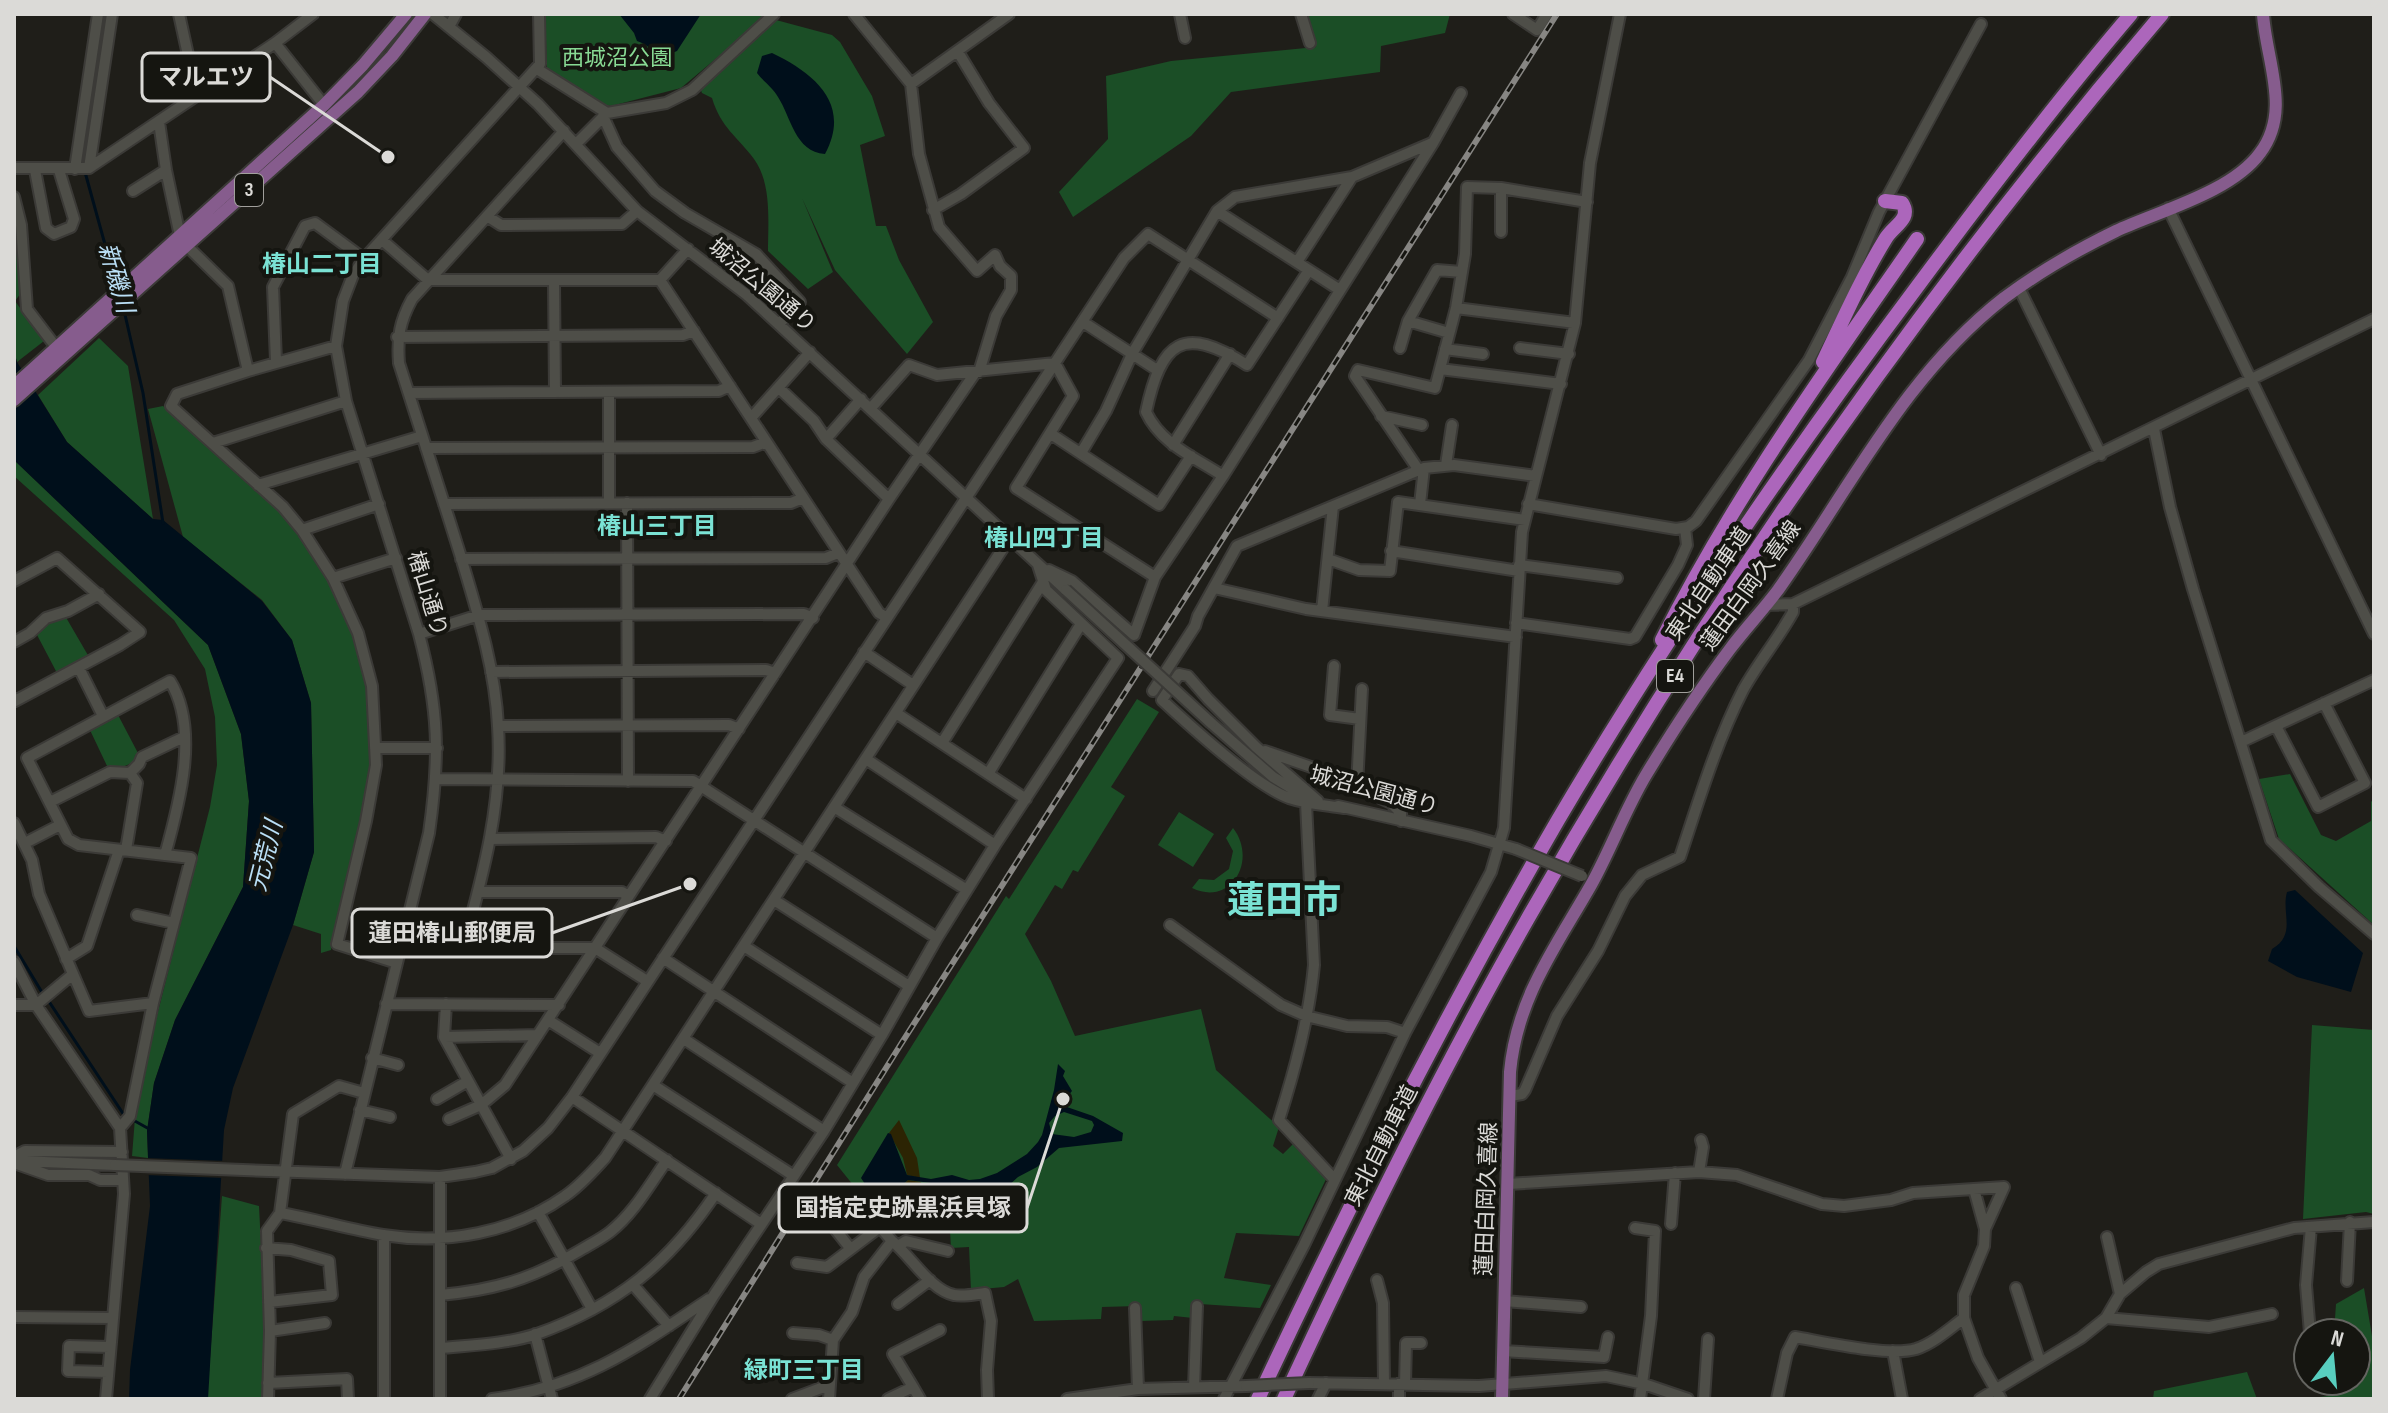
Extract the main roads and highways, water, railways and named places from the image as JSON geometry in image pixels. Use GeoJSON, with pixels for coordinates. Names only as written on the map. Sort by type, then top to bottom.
{"type":"FeatureCollection","features":[{"type":"Feature","properties":{"kind":"highway","name":"東北自動車道"},"geometry":{"type":"LineString","coordinates":[[1258,1399],[1379,1150],[1469,979],[1559,819],[1632,702],[1731,547],[1822,414],[1997,180],[2131,14]]}},
{"type":"Feature","properties":{"kind":"highway","name":"東北自動車道"},"geometry":{"type":"LineString","coordinates":[[1284,1399],[1383,1192],[1480,1006],[1561,861],[1644,724],[1747,565],[1922,316],[2016,193],[2162,14]]}},
{"type":"Feature","properties":{"kind":"highway"},"geometry":{"type":"LineString","coordinates":[[1811,391],[1870,267],[1889,234],[1905,217],[1902,203],[1885,201]]}},
{"type":"Feature","properties":{"kind":"highway"},"geometry":{"type":"LineString","coordinates":[[1632,702],[1680,604],[1811,391],[1917,239]]}},
{"type":"Feature","properties":{"kind":"main road","name":"3"},"geometry":{"type":"LineString","coordinates":[[183,241],[324,105],[406,14]]}},
{"type":"Feature","properties":{"kind":"main road","name":"3"},"geometry":{"type":"LineString","coordinates":[[14,400],[57,355],[183,241],[358,92],[425,14]]}},
{"type":"Feature","properties":{"kind":"main road","name":"蓮田白岡久喜線"},"geometry":{"type":"LineString","coordinates":[[1502,1399],[1514,1044],[1525,1002],[1587,878],[1666,743],[1716,668],[1766,605],[1904,401],[1956,341],[2019,288],[2092,243],[2233,177],[2254,161],[2268,141],[2277,107],[2263,14]]}},
{"type":"Feature","properties":{"kind":"main road","name":"3"},"geometry":{"type":"LineString","coordinates":[[14,386],[57,355]]}},
{"type":"Feature","properties":{"kind":"water"},"geometry":{"type":"Polygon","coordinates":[[[619,14],[701,14],[677,51],[665,56],[637,41],[619,14]]]}},
{"type":"Feature","properties":{"kind":"water"},"geometry":{"type":"Polygon","coordinates":[[[772,53],[802,70],[824,92],[831,105],[834,120],[825,154],[815,152],[800,140],[776,94],[757,73],[762,56],[772,53]]]}},
{"type":"Feature","properties":{"kind":"water","name":"元荒川"},"geometry":{"type":"Polygon","coordinates":[[[14,351],[17,362],[67,442],[153,519],[163,520],[262,601],[292,640],[311,703],[314,852],[293,925],[233,1088],[224,1130],[208,1399],[129,1399],[130,1370],[150,1206],[147,1131],[154,1083],[175,1020],[243,887],[249,801],[241,734],[208,645],[14,460],[14,351]]]}},
{"type":"Feature","properties":{"kind":"water"},"geometry":{"type":"Polygon","coordinates":[[[2295,890],[2363,953],[2351,992],[2297,977],[2268,961],[2272,949],[2280,943],[2286,930],[2287,892],[2295,890]]]}},
{"type":"Feature","properties":{"kind":"water"},"geometry":{"type":"Polygon","coordinates":[[[1058,1064],[1065,1071],[1063,1076],[1072,1091],[1064,1106],[1093,1116],[1123,1133],[1122,1141],[1059,1148],[989,1200],[973,1199],[931,1183],[908,1180],[886,1199],[877,1202],[861,1178],[888,1133],[907,1175],[931,1179],[952,1175],[969,1180],[997,1173],[1027,1154],[1038,1142],[1054,1090],[1058,1064]],[[1064,1112],[1049,1123],[1052,1134],[1074,1137],[1091,1132],[1092,1121],[1064,1112]]]}},
{"type":"Feature","properties":{"kind":"waterway","name":"新磯川"},"geometry":{"type":"LineString","coordinates":[[82,165],[104,14]]}},
{"type":"Feature","properties":{"kind":"waterway","name":"新磯川"},"geometry":{"type":"LineString","coordinates":[[85,172],[117,288]]}},
{"type":"Feature","properties":{"kind":"waterway","name":"新磯川"},"geometry":{"type":"LineString","coordinates":[[123,306],[143,393],[163,523]]}},
{"type":"Feature","properties":{"kind":"waterway"},"geometry":{"type":"LineString","coordinates":[[14,946],[43,994]]}},
{"type":"Feature","properties":{"kind":"waterway"},"geometry":{"type":"LineString","coordinates":[[48,1000],[124,1115],[151,1130]]}},
{"type":"Feature","properties":{"kind":"railway"},"geometry":{"type":"LineString","coordinates":[[679,1399],[901,1044],[1557,14]]}},
{"type":"Feature","properties":{"kind":"place","name":"マルエツ"},"geometry":{"type":"Point","coordinates":[388,157]}},
{"type":"Feature","properties":{"kind":"place","name":"蓮田椿山郵便局"},"geometry":{"type":"Point","coordinates":[690,884]}},
{"type":"Feature","properties":{"kind":"place","name":"国指定史跡黒浜貝塚"},"geometry":{"type":"Point","coordinates":[1063,1099]}},
{"type":"Feature","properties":{"kind":"district","name":"椿山二丁目"},"geometry":{"type":"Point","coordinates":[322,264]}},
{"type":"Feature","properties":{"kind":"district","name":"椿山三丁目"},"geometry":{"type":"Point","coordinates":[657,526]}},
{"type":"Feature","properties":{"kind":"district","name":"椿山四丁目"},"geometry":{"type":"Point","coordinates":[1044,538]}},
{"type":"Feature","properties":{"kind":"district","name":"蓮田市"},"geometry":{"type":"Point","coordinates":[1284,901]}},
{"type":"Feature","properties":{"kind":"district","name":"緑町三丁目"},"geometry":{"type":"Point","coordinates":[804,1370]}},
{"type":"Feature","properties":{"kind":"park label","name":"西城沼公園"},"geometry":{"type":"Point","coordinates":[617,58]}}]}
